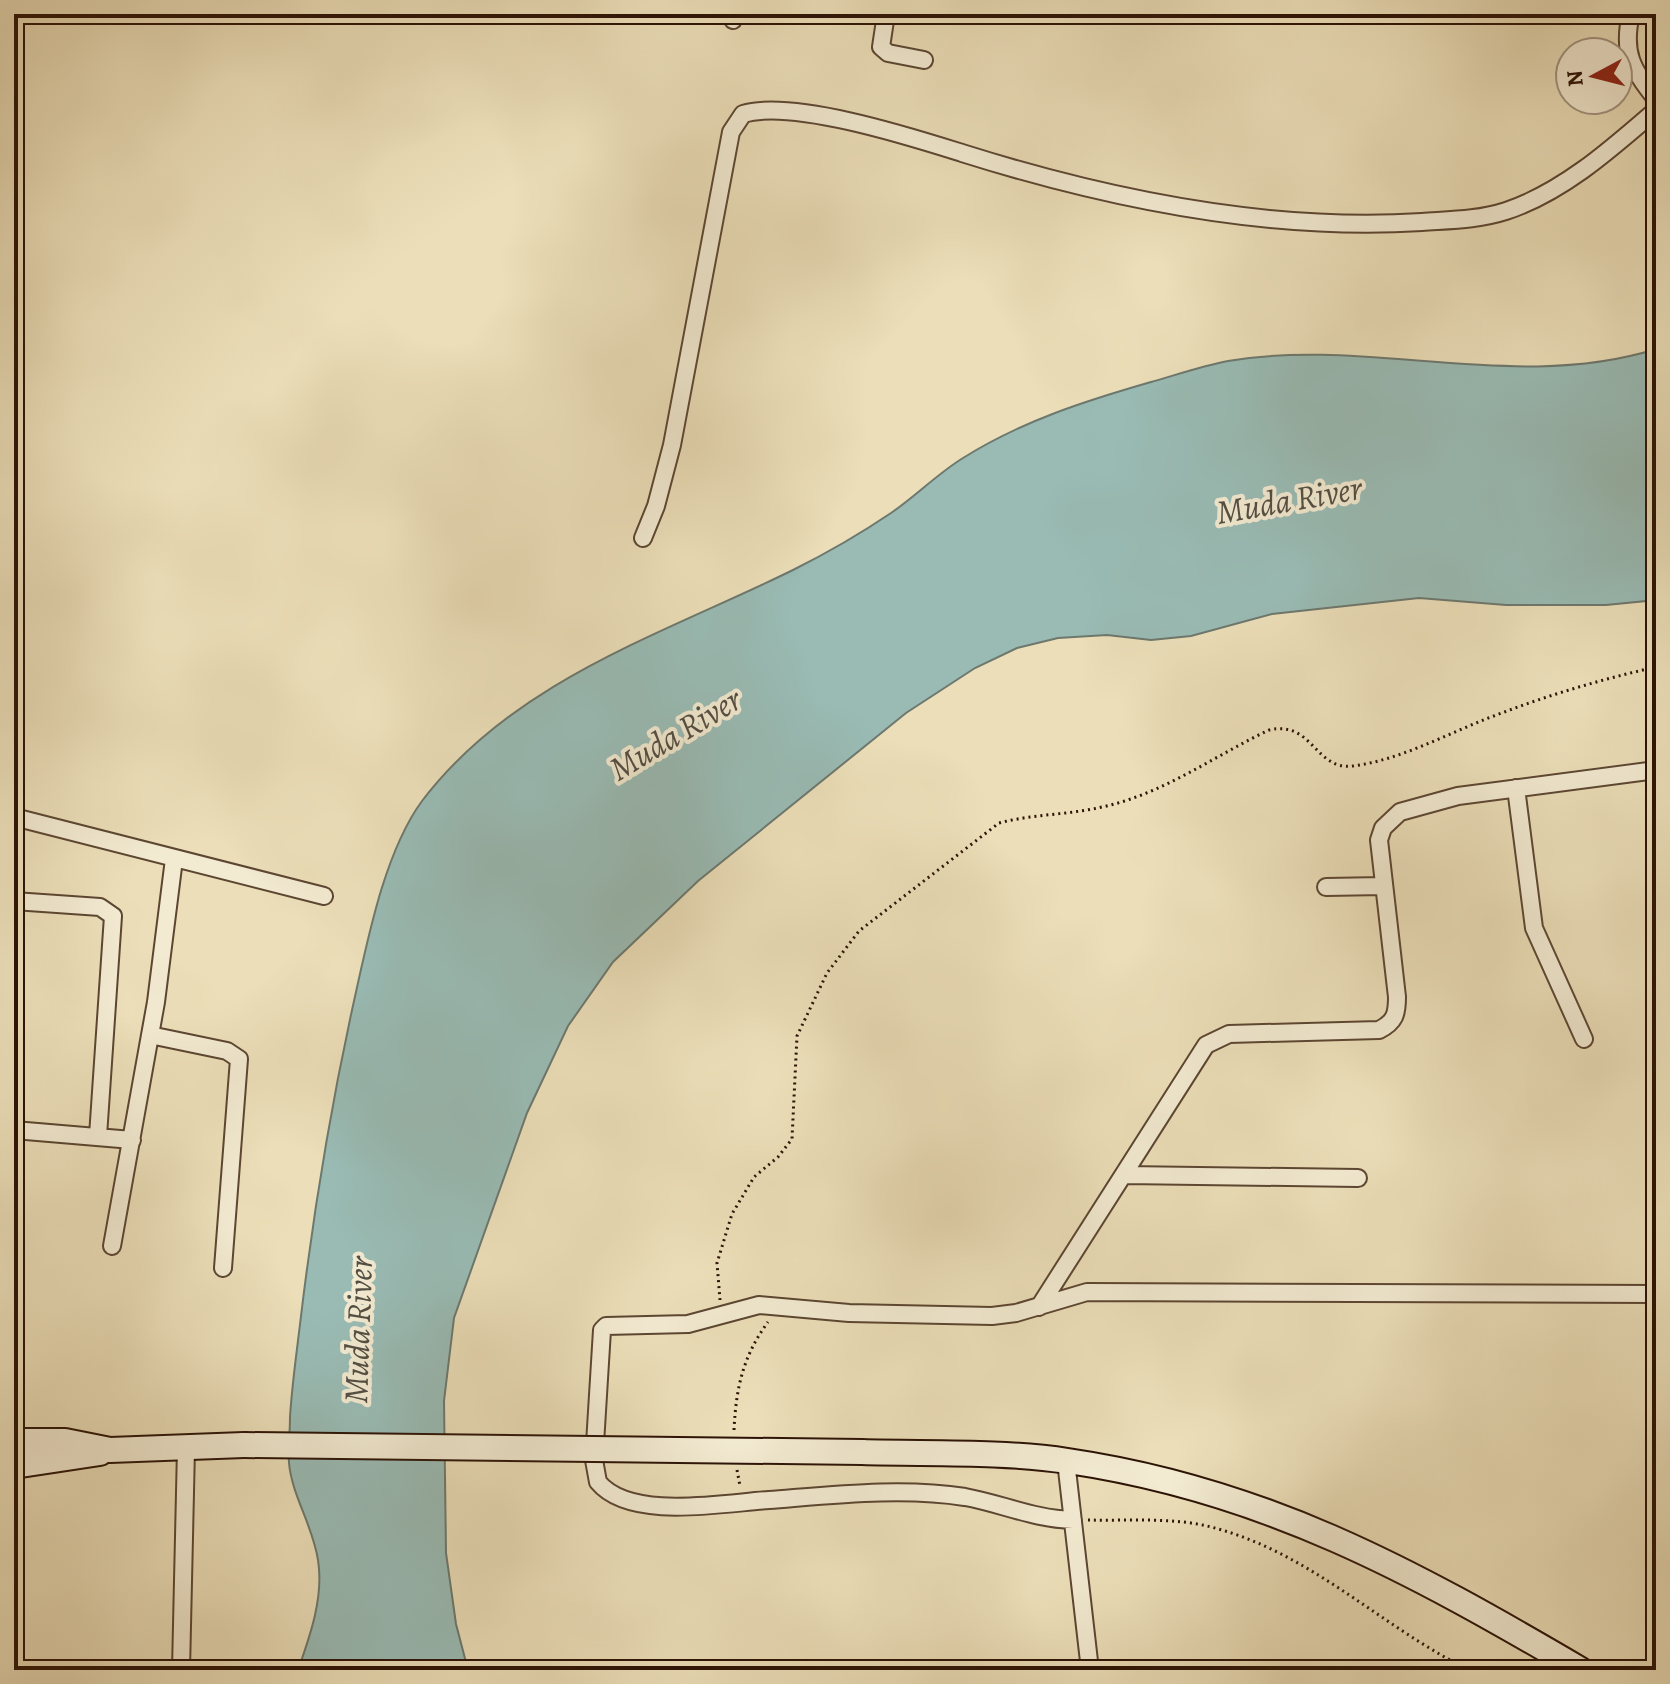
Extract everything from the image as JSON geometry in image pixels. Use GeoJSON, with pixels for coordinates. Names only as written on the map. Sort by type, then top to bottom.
{"type":"FeatureCollection","features":[{"type":"Feature","properties":{"kind":"main road"},"geometry":{"type":"LineString","coordinates":[[14,1441],[65,1441],[110,1450],[244,1445],[862,1452],[990,1455],[1066,1461],[1200,1488],[1273,1511],[1394,1566],[1581,1670]]}},
{"type":"Feature","properties":{"kind":"main road"},"geometry":{"type":"LineString","coordinates":[[14,1466],[84,1458],[110,1450]]}},
{"type":"Feature","properties":{"kind":"street"},"geometry":{"type":"LineString","coordinates":[[886,14],[881,47],[888,53],[924,60]]}},
{"type":"Feature","properties":{"kind":"street"},"geometry":{"type":"LineString","coordinates":[[1631,14],[1627,58],[1656,99]]}},
{"type":"Feature","properties":{"kind":"street"},"geometry":{"type":"LineString","coordinates":[[643,538],[656,506],[672,445],[731,132],[743,114],[771,111],[807,115],[902,134],[1040,177],[1143,200],[1339,223],[1397,223],[1468,219],[1522,205],[1558,186],[1656,110]]}},
{"type":"Feature","properties":{"kind":"street"},"geometry":{"type":"LineString","coordinates":[[1039,1307],[1125,1175],[1195,1058],[1217,1038],[1229,1034],[1379,1030],[1390,1024],[1397,1014],[1397,997],[1379,840],[1383,828],[1400,812],[1458,796],[1656,770]]}},
{"type":"Feature","properties":{"kind":"street"},"geometry":{"type":"LineString","coordinates":[[1516,788],[1534,928],[1584,1039]]}},
{"type":"Feature","properties":{"kind":"street"},"geometry":{"type":"LineString","coordinates":[[14,817],[324,896]]}},
{"type":"Feature","properties":{"kind":"street"},"geometry":{"type":"LineString","coordinates":[[112,1246],[150,1035],[174,859]]}},
{"type":"Feature","properties":{"kind":"street"},"geometry":{"type":"LineString","coordinates":[[1326,887],[1383,886]]}},
{"type":"Feature","properties":{"kind":"street"},"geometry":{"type":"LineString","coordinates":[[14,901],[100,907],[113,916],[98,1136]]}},
{"type":"Feature","properties":{"kind":"street"},"geometry":{"type":"LineString","coordinates":[[150,1035],[227,1051],[239,1059],[223,1268]]}},
{"type":"Feature","properties":{"kind":"street"},"geometry":{"type":"LineString","coordinates":[[14,1130],[132,1140]]}},
{"type":"Feature","properties":{"kind":"street"},"geometry":{"type":"LineString","coordinates":[[1125,1175],[1358,1178]]}},
{"type":"Feature","properties":{"kind":"street"},"geometry":{"type":"LineString","coordinates":[[1073,1520],[1032,1517],[966,1497],[926,1494],[687,1506],[622,1501],[598,1482],[594,1460],[604,1328],[688,1324],[750,1306],[784,1305],[837,1312],[992,1316],[1039,1307],[1071,1294],[1087,1292],[1656,1294]]}},
{"type":"Feature","properties":{"kind":"street"},"geometry":{"type":"LineString","coordinates":[[181,1670],[186,1448]]}},
{"type":"Feature","properties":{"kind":"street"},"geometry":{"type":"LineString","coordinates":[[1066,1461],[1090,1670]]}},
{"type":"Feature","properties":{"kind":"path"},"geometry":{"type":"LineString","coordinates":[[727,1313],[717,1281],[724,1240],[746,1188],[792,1139],[797,1036],[827,973],[859,931],[999,823],[1023,816],[1103,807],[1180,778],[1269,730],[1285,726],[1304,735],[1323,756],[1337,765],[1352,767],[1422,747],[1558,692],[1656,667]]}},
{"type":"Feature","properties":{"kind":"path"},"geometry":{"type":"LineString","coordinates":[[734,1437],[736,1388],[742,1369],[759,1334],[784,1305]]}},
{"type":"Feature","properties":{"kind":"path"},"geometry":{"type":"LineString","coordinates":[[736,1464],[743,1501]]}},
{"type":"Feature","properties":{"kind":"path"},"geometry":{"type":"LineString","coordinates":[[1073,1520],[1187,1523],[1211,1527],[1272,1549],[1326,1577],[1353,1598],[1469,1670]]}},
{"type":"Feature","properties":{"kind":"water","name":"Muda River"},"geometry":{"type":"Polygon","coordinates":[[[1656,349],[1656,600],[1606,605],[1506,605],[1419,598],[1272,614],[1191,636],[1151,640],[1107,635],[1058,638],[1017,648],[975,668],[906,713],[698,881],[613,962],[568,1026],[527,1113],[454,1318],[444,1401],[446,1553],[456,1624],[468,1670],[298,1670],[315,1616],[319,1574],[312,1535],[291,1475],[290,1417],[306,1275],[331,1113],[367,944],[389,867],[409,821],[422,801],[459,759],[500,723],[593,664],[818,557],[891,513],[953,464],[985,445],[1078,405],[1209,365],[1281,355],[1550,366],[1603,361],[1656,349]]]}}]}
